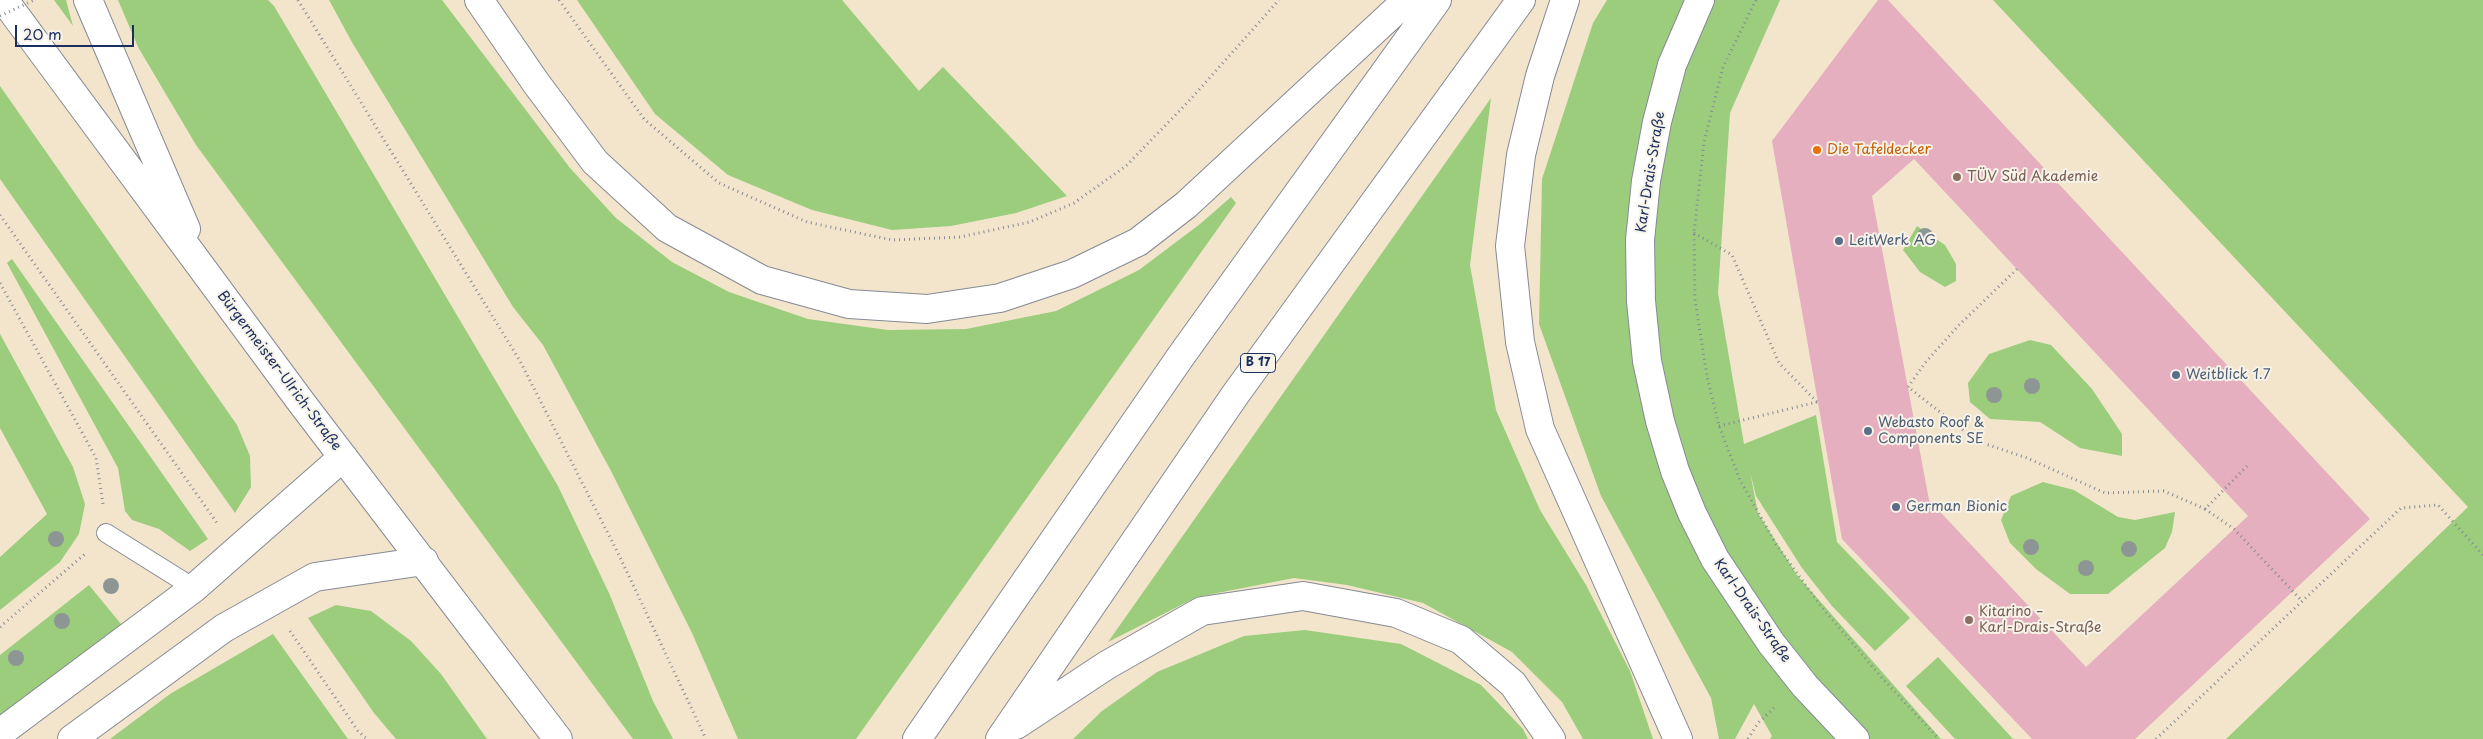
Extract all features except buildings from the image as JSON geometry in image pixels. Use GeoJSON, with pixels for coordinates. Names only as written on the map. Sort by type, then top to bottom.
{"type":"FeatureCollection","features":[{"type":"Feature","properties":{"kind":"main road","name":"Bürgermeister-Ulrich-Straße"},"geometry":{"type":"LineString","coordinates":[[4,0],[343,457],[558,739]]}},
{"type":"Feature","properties":{"kind":"main road"},"geometry":{"type":"LineString","coordinates":[[88,0],[206,274]]}},
{"type":"Feature","properties":{"kind":"main road"},"geometry":{"type":"LineString","coordinates":[[479,0],[536,83],[595,162],[668,228],[762,280],[849,304],[926,308],[1000,298],[1072,274],[1138,242],[1186,205],[1407,0]]}},
{"type":"Feature","properties":{"kind":"main road"},"geometry":{"type":"LineString","coordinates":[[917,739],[1176,364],[1437,0]]}},
{"type":"Feature","properties":{"kind":"main road","name":"B 17"},"geometry":{"type":"LineString","coordinates":[[1002,736],[1235,395],[1521,0]]}},
{"type":"Feature","properties":{"kind":"main road"},"geometry":{"type":"LineString","coordinates":[[1565,0],[1540,76],[1521,155],[1510,246],[1520,342],[1540,429],[1678,739]]}},
{"type":"Feature","properties":{"kind":"main road","name":"Karl-Drais-Straße"},"geometry":{"type":"LineString","coordinates":[[1700,0],[1672,65],[1656,122],[1646,181],[1640,240],[1640,301],[1647,361],[1660,421],[1675,471],[1692,513],[1715,559],[1771,643],[1806,686],[1855,739]]}},
{"type":"Feature","properties":{"kind":"main road"},"geometry":{"type":"LineString","coordinates":[[0,733],[194,588],[343,457]]}},
{"type":"Feature","properties":{"kind":"main road"},"geometry":{"type":"LineString","coordinates":[[72,739],[224,628],[315,577],[424,561]]}},
{"type":"Feature","properties":{"kind":"main road"},"geometry":{"type":"LineString","coordinates":[[1002,736],[1107,665],[1202,612],[1303,596],[1396,613],[1461,640],[1513,684],[1551,739]]}},
{"type":"Feature","properties":{"kind":"lane"},"geometry":{"type":"LineString","coordinates":[[106,533],[194,588]]}},
{"type":"Feature","properties":{"kind":"path"},"geometry":{"type":"LineString","coordinates":[[0,16],[34,0]]}},
{"type":"Feature","properties":{"kind":"path"},"geometry":{"type":"LineString","coordinates":[[298,0],[520,361],[617,551],[706,739]]}},
{"type":"Feature","properties":{"kind":"path"},"geometry":{"type":"LineString","coordinates":[[559,0],[644,119],[719,183],[807,222],[892,240],[969,235],[1030,222],[1074,203],[1126,166],[1188,102],[1279,0]]}},
{"type":"Feature","properties":{"kind":"path"},"geometry":{"type":"LineString","coordinates":[[1756,0],[1723,68],[1704,142],[1694,233],[1695,300],[1707,376],[1719,426],[1740,480],[1776,544],[1820,605],[1883,679],[1939,739]]}},
{"type":"Feature","properties":{"kind":"path"},"geometry":{"type":"LineString","coordinates":[[0,215],[222,531]]}},
{"type":"Feature","properties":{"kind":"path"},"geometry":{"type":"LineString","coordinates":[[1694,233],[1732,255],[1779,363],[1817,402],[1719,426]]}},
{"type":"Feature","properties":{"kind":"path"},"geometry":{"type":"LineString","coordinates":[[2017,269],[1958,326],[1925,363],[1908,387],[1977,441],[2027,458],[2105,493],[2164,491],[2205,509],[2234,529],[2302,601]]}},
{"type":"Feature","properties":{"kind":"path"},"geometry":{"type":"LineString","coordinates":[[0,283],[96,458],[106,533],[70,569],[0,627]]}},
{"type":"Feature","properties":{"kind":"path"},"geometry":{"type":"LineString","coordinates":[[2205,509],[2247,466]]}},
{"type":"Feature","properties":{"kind":"path"},"geometry":{"type":"LineString","coordinates":[[2156,739],[2401,508],[2438,505],[2483,555]]}},
{"type":"Feature","properties":{"kind":"path"},"geometry":{"type":"LineString","coordinates":[[290,630],[358,730],[367,739]]}},
{"type":"Feature","properties":{"kind":"path"},"geometry":{"type":"LineString","coordinates":[[1748,739],[1758,723],[1779,703]]}},
{"type":"Feature","properties":{"kind":"green space"},"geometry":{"type":"Polygon","coordinates":[[[54,0],[66,0],[73,26],[54,0]]]}},
{"type":"Feature","properties":{"kind":"green space"},"geometry":{"type":"Polygon","coordinates":[[[118,0],[268,0],[274,6],[558,486],[609,593],[653,701],[673,739],[633,739],[196,145],[138,47],[118,0]]]}},
{"type":"Feature","properties":{"kind":"green space"},"geometry":{"type":"Polygon","coordinates":[[[329,0],[442,0],[570,168],[616,218],[672,262],[729,292],[808,319],[888,330],[966,329],[1056,311],[1139,270],[1200,224],[1231,197],[1236,203],[856,739],[738,739],[692,633],[611,471],[543,345],[513,307],[353,44],[329,0]]]}},
{"type":"Feature","properties":{"kind":"green space"},"geometry":{"type":"Polygon","coordinates":[[[577,0],[842,0],[919,91],[943,67],[1067,196],[1016,213],[951,226],[892,230],[812,210],[728,175],[655,114],[577,0]]]}},
{"type":"Feature","properties":{"kind":"green space"},"geometry":{"type":"Polygon","coordinates":[[[1607,0],[1780,0],[1730,113],[1718,293],[1744,444],[1816,415],[1837,542],[1910,618],[1875,651],[1832,606],[1802,568],[1756,496],[1750,472],[1758,513],[1797,575],[1941,739],[1770,739],[1772,736],[1754,704],[1735,739],[1719,739],[1711,698],[1601,496],[1539,324],[1542,179],[1593,23],[1607,0]]]}},
{"type":"Feature","properties":{"kind":"green space"},"geometry":{"type":"Polygon","coordinates":[[[1993,0],[2483,0],[2483,739],[2226,739],[2468,507],[1993,0]]]}},
{"type":"Feature","properties":{"kind":"green space"},"geometry":{"type":"Polygon","coordinates":[[[0,86],[237,425],[250,456],[251,487],[235,513],[0,179],[0,86]]]}},
{"type":"Feature","properties":{"kind":"green space"},"geometry":{"type":"Polygon","coordinates":[[[1491,98],[1470,265],[1496,410],[1540,510],[1586,585],[1630,671],[1653,739],[1583,739],[1562,702],[1512,652],[1423,603],[1347,585],[1294,578],[1197,597],[1108,642],[1491,98]]]}},
{"type":"Feature","properties":{"kind":"green space"},"geometry":{"type":"Polygon","coordinates":[[[1917,226],[1945,245],[1956,264],[1956,281],[1945,287],[1920,272],[1903,250],[1917,226]]]}},
{"type":"Feature","properties":{"kind":"green space"},"geometry":{"type":"Polygon","coordinates":[[[12,259],[208,539],[190,551],[159,529],[132,520],[125,511],[118,468],[7,263],[12,259]]]}},
{"type":"Feature","properties":{"kind":"green space"},"geometry":{"type":"Polygon","coordinates":[[[0,334],[73,467],[85,504],[79,534],[60,562],[0,610],[0,557],[47,514],[0,428],[0,334]]]}},
{"type":"Feature","properties":{"kind":"green space"},"geometry":{"type":"Polygon","coordinates":[[[2030,340],[2051,345],[2092,389],[2122,434],[2122,456],[2080,448],[2040,422],[1990,419],[1970,402],[1968,383],[1989,354],[2030,340]]]}},
{"type":"Feature","properties":{"kind":"green space"},"geometry":{"type":"Polygon","coordinates":[[[2043,482],[2074,490],[2118,517],[2135,520],[2175,512],[2172,532],[2165,548],[2108,594],[2070,594],[2036,569],[2010,543],[2001,520],[2011,496],[2043,482]]]}},
{"type":"Feature","properties":{"kind":"green space"},"geometry":{"type":"Polygon","coordinates":[[[89,585],[130,635],[0,733],[0,655],[89,585]]]}},
{"type":"Feature","properties":{"kind":"green space"},"geometry":{"type":"Polygon","coordinates":[[[336,605],[371,611],[411,641],[441,674],[487,739],[396,739],[374,713],[308,618],[336,605]]]}},
{"type":"Feature","properties":{"kind":"green space"},"geometry":{"type":"Polygon","coordinates":[[[1305,630],[1401,644],[1481,685],[1523,729],[1528,739],[1073,739],[1102,711],[1157,672],[1244,636],[1305,630]]]}},
{"type":"Feature","properties":{"kind":"green space"},"geometry":{"type":"Polygon","coordinates":[[[273,634],[348,739],[110,739],[170,694],[273,634]]]}},
{"type":"Feature","properties":{"kind":"green space"},"geometry":{"type":"Polygon","coordinates":[[[1938,657],[2013,739],[1955,739],[1906,686],[1938,657]]]}},
{"type":"Feature","properties":{"kind":"place","name":"Die Tafeldecker"},"geometry":{"type":"Point","coordinates":[1817,150]}},
{"type":"Feature","properties":{"kind":"place","name":"TÜV Süd Akademie"},"geometry":{"type":"Point","coordinates":[1957,177]}},
{"type":"Feature","properties":{"kind":"place","name":"LeitWerk AG"},"geometry":{"type":"Point","coordinates":[1839,241]}},
{"type":"Feature","properties":{"kind":"place","name":"Weitblick 1.7"},"geometry":{"type":"Point","coordinates":[2176,375]}},
{"type":"Feature","properties":{"kind":"place","name":"Webasto Roof & Components SE"},"geometry":{"type":"Point","coordinates":[1868,431]}},
{"type":"Feature","properties":{"kind":"place","name":"German Bionic"},"geometry":{"type":"Point","coordinates":[1896,507]}},
{"type":"Feature","properties":{"kind":"place","name":"Kitarino – Karl-Drais-Straße"},"geometry":{"type":"Point","coordinates":[1969,620]}}]}
